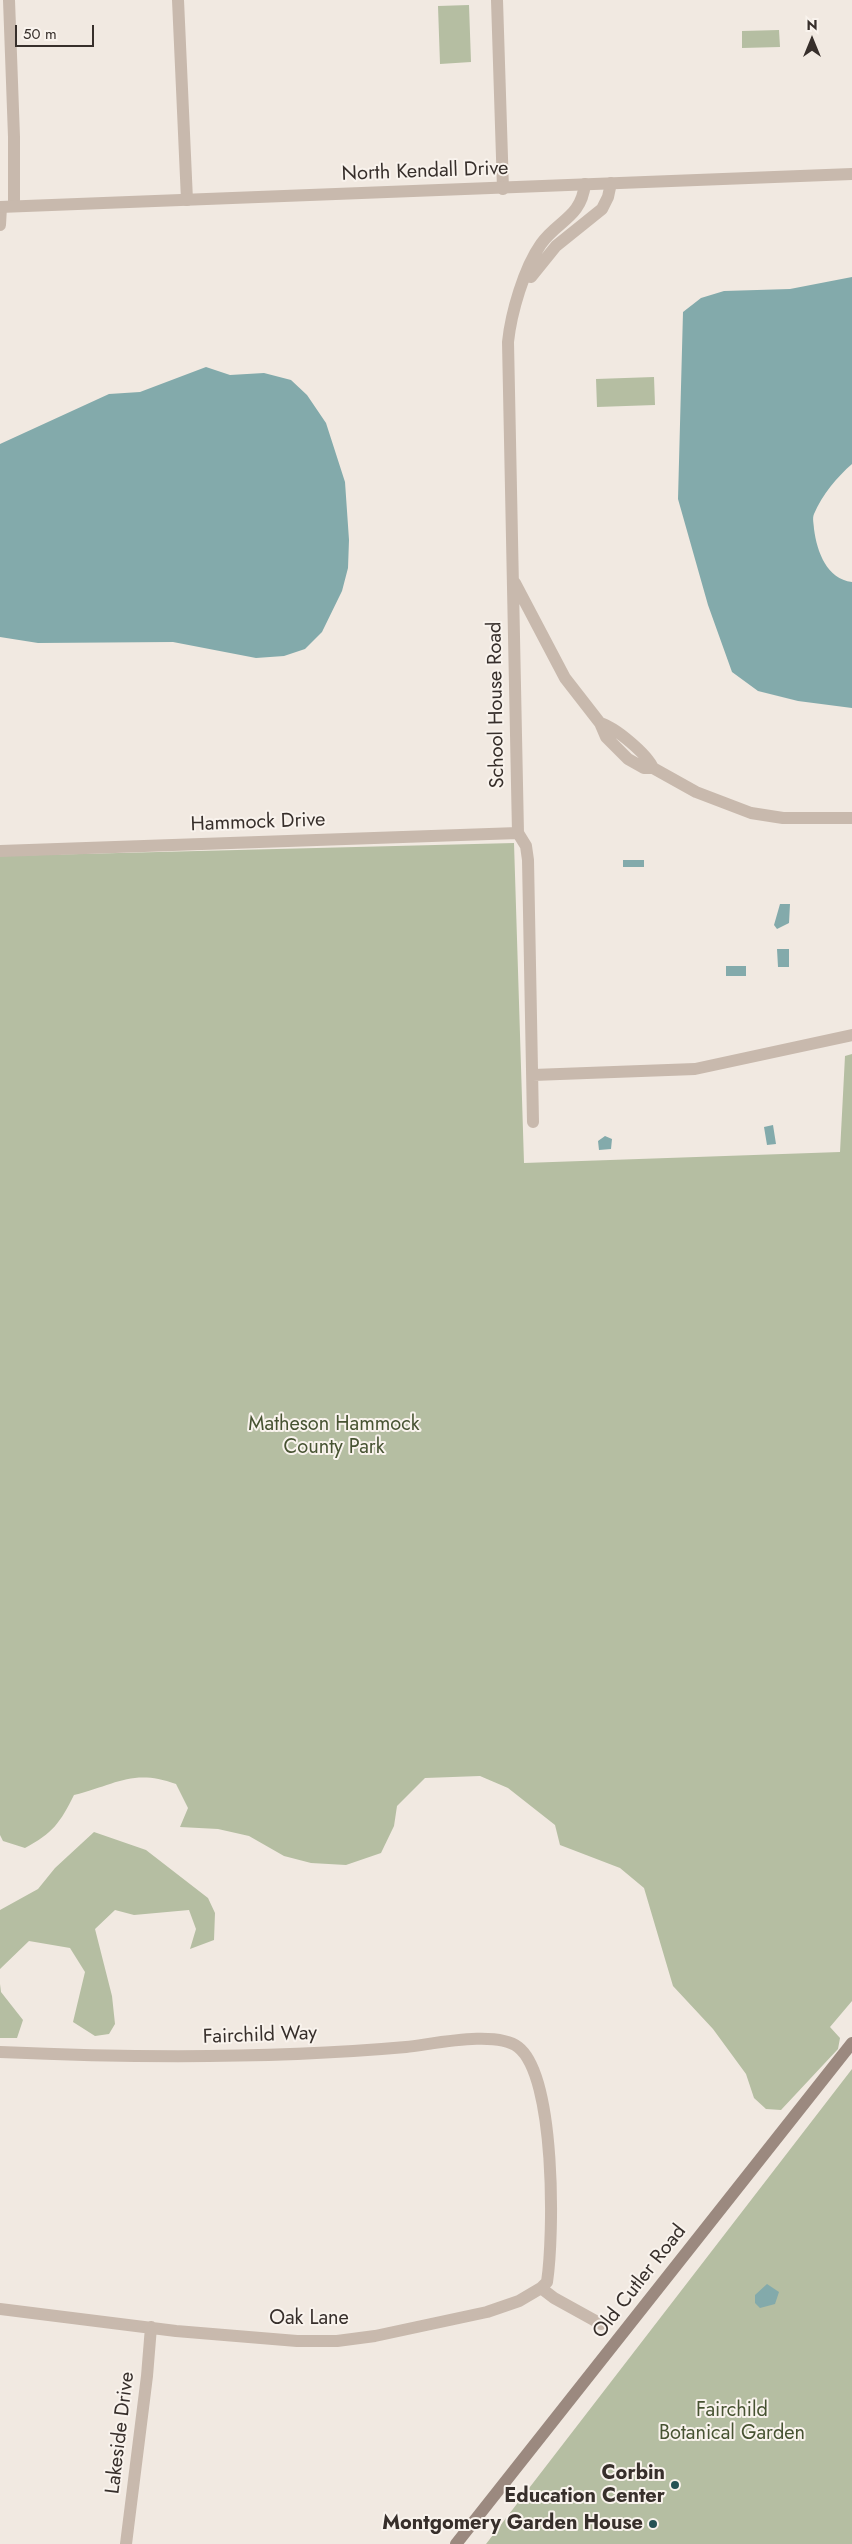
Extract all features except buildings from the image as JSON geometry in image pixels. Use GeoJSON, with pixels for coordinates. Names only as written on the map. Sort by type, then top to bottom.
{"type":"FeatureCollection","features":[{"type":"Feature","properties":{"kind":"main road","name":"Old Cutler Road"},"geometry":{"type":"LineString","coordinates":[[456,2544],[852,2043]]}},
{"type":"Feature","properties":{"kind":"street"},"geometry":{"type":"LineString","coordinates":[[9,0],[14,137],[14,206]]}},
{"type":"Feature","properties":{"kind":"street"},"geometry":{"type":"LineString","coordinates":[[178,0],[187,200]]}},
{"type":"Feature","properties":{"kind":"street"},"geometry":{"type":"LineString","coordinates":[[497,0],[503,188]]}},
{"type":"Feature","properties":{"kind":"street","name":"North Kendall Drive"},"geometry":{"type":"LineString","coordinates":[[0,207],[852,174]]}},
{"type":"Feature","properties":{"kind":"street","name":"School House Road"},"geometry":{"type":"LineString","coordinates":[[523,286],[545,257],[602,209],[608,198],[611,183]]}},
{"type":"Feature","properties":{"kind":"street","name":"School House Road"},"geometry":{"type":"LineString","coordinates":[[533,1122],[528,860],[526,846],[518,833],[508,351],[512,316],[525,276],[540,245],[580,206],[585,184]]}},
{"type":"Feature","properties":{"kind":"street"},"geometry":{"type":"LineString","coordinates":[[0,207],[0,225]]}},
{"type":"Feature","properties":{"kind":"street"},"geometry":{"type":"LineString","coordinates":[[514,582],[559,669],[600,723],[621,736],[650,762],[653,768],[696,792],[751,813],[783,818],[852,818]]}},
{"type":"Feature","properties":{"kind":"street","name":"Hammock Drive"},"geometry":{"type":"LineString","coordinates":[[0,851],[518,833]]}},
{"type":"Feature","properties":{"kind":"street"},"geometry":{"type":"LineString","coordinates":[[533,1075],[701,1068],[852,1035]]}},
{"type":"Feature","properties":{"kind":"street","name":"Fairchild Way"},"geometry":{"type":"LineString","coordinates":[[0,2052],[145,2058],[384,2049],[487,2039],[509,2042],[526,2054],[536,2077],[548,2140],[550,2176],[549,2244],[547,2277],[541,2288]]}},
{"type":"Feature","properties":{"kind":"street"},"geometry":{"type":"LineString","coordinates":[[541,2288],[554,2298],[601,2324]]}},
{"type":"Feature","properties":{"kind":"street","name":"Oak Lane"},"geometry":{"type":"LineString","coordinates":[[0,2309],[151,2327],[297,2341],[352,2340],[487,2312],[510,2305],[541,2288]]}},
{"type":"Feature","properties":{"kind":"street","name":"Lakeside Drive"},"geometry":{"type":"LineString","coordinates":[[126,2544],[147,2376],[151,2327]]}},
{"type":"Feature","properties":{"kind":"green space"},"geometry":{"type":"Polygon","coordinates":[[[469,5],[471,62],[440,64],[438,6],[469,5]]]}},
{"type":"Feature","properties":{"kind":"green space"},"geometry":{"type":"Polygon","coordinates":[[[779,30],[780,47],[742,48],[742,31],[779,30]]]}},
{"type":"Feature","properties":{"kind":"green space"},"geometry":{"type":"Polygon","coordinates":[[[654,377],[655,405],[597,407],[596,379],[654,377]]]}},
{"type":"Feature","properties":{"kind":"green space","name":"Matheson Hammock County Park"},"geometry":{"type":"Polygon","coordinates":[[[514,843],[524,1163],[840,1152],[845,1056],[852,1054],[852,2001],[830,2027],[840,2038],[838,2049],[781,2110],[766,2109],[754,2098],[746,2074],[713,2029],[673,1986],[644,1888],[620,1868],[560,1845],[555,1825],[508,1788],[480,1776],[425,1778],[397,1806],[394,1826],[381,1853],[346,1865],[311,1863],[284,1856],[249,1836],[218,1829],[180,1827],[188,1808],[176,1784],[161,1779],[136,1778],[124,1780],[74,1795],[55,1826],[25,1848],[3,1841],[0,1835],[0,856],[514,843]]]}},
{"type":"Feature","properties":{"kind":"green space"},"geometry":{"type":"Polygon","coordinates":[[[94,1832],[146,1850],[208,1898],[215,1913],[214,1940],[190,1949],[196,1929],[189,1910],[134,1915],[115,1910],[95,1929],[112,1996],[115,2024],[109,2034],[95,2036],[73,2022],[85,1972],[70,1948],[29,1941],[0,1969],[0,1910],[38,1889],[55,1868],[94,1832]]]}},
{"type":"Feature","properties":{"kind":"green space"},"geometry":{"type":"Polygon","coordinates":[[[0,1984],[1,1992],[23,2020],[17,2038],[0,2038],[0,1984]]]}},
{"type":"Feature","properties":{"kind":"green space","name":"Fairchild Botanical Garden"},"geometry":{"type":"Polygon","coordinates":[[[852,2069],[852,2544],[486,2544],[852,2069]]]}},
{"type":"Feature","properties":{"kind":"water"},"geometry":{"type":"Polygon","coordinates":[[[852,277],[852,464],[826,493],[817,507],[813,519],[815,538],[825,563],[836,576],[852,582],[852,708],[798,701],[758,691],[732,672],[708,605],[678,499],[683,312],[701,298],[724,291],[790,289],[852,277]]]}},
{"type":"Feature","properties":{"kind":"water"},"geometry":{"type":"Polygon","coordinates":[[[206,367],[230,375],[264,373],[291,380],[307,395],[326,423],[345,482],[349,540],[348,568],[342,591],[322,632],[305,649],[284,656],[256,658],[173,642],[38,643],[0,637],[0,444],[109,394],[140,392],[206,367]]]}},
{"type":"Feature","properties":{"kind":"water"},"geometry":{"type":"Polygon","coordinates":[[[623,860],[644,860],[644,867],[623,867],[623,860]]]}},
{"type":"Feature","properties":{"kind":"water"},"geometry":{"type":"Polygon","coordinates":[[[780,904],[790,904],[789,923],[777,929],[774,925],[780,904]]]}},
{"type":"Feature","properties":{"kind":"water"},"geometry":{"type":"Polygon","coordinates":[[[777,949],[789,949],[789,967],[778,967],[777,949]]]}},
{"type":"Feature","properties":{"kind":"water"},"geometry":{"type":"Polygon","coordinates":[[[726,966],[746,966],[746,976],[726,976],[726,966]]]}},
{"type":"Feature","properties":{"kind":"water"},"geometry":{"type":"Polygon","coordinates":[[[773,1125],[776,1144],[767,1145],[764,1127],[773,1125]]]}},
{"type":"Feature","properties":{"kind":"water"},"geometry":{"type":"Polygon","coordinates":[[[605,1136],[612,1139],[611,1149],[599,1150],[598,1141],[605,1136]]]}},
{"type":"Feature","properties":{"kind":"water"},"geometry":{"type":"Polygon","coordinates":[[[767,2284],[779,2292],[775,2304],[760,2308],[755,2303],[755,2295],[767,2284]]]}},
{"type":"Feature","properties":{"kind":"place","name":"Corbin Education Center"},"geometry":{"type":"Point","coordinates":[675,2485]}},
{"type":"Feature","properties":{"kind":"place","name":"Montgomery Garden House"},"geometry":{"type":"Point","coordinates":[653,2524]}}]}
